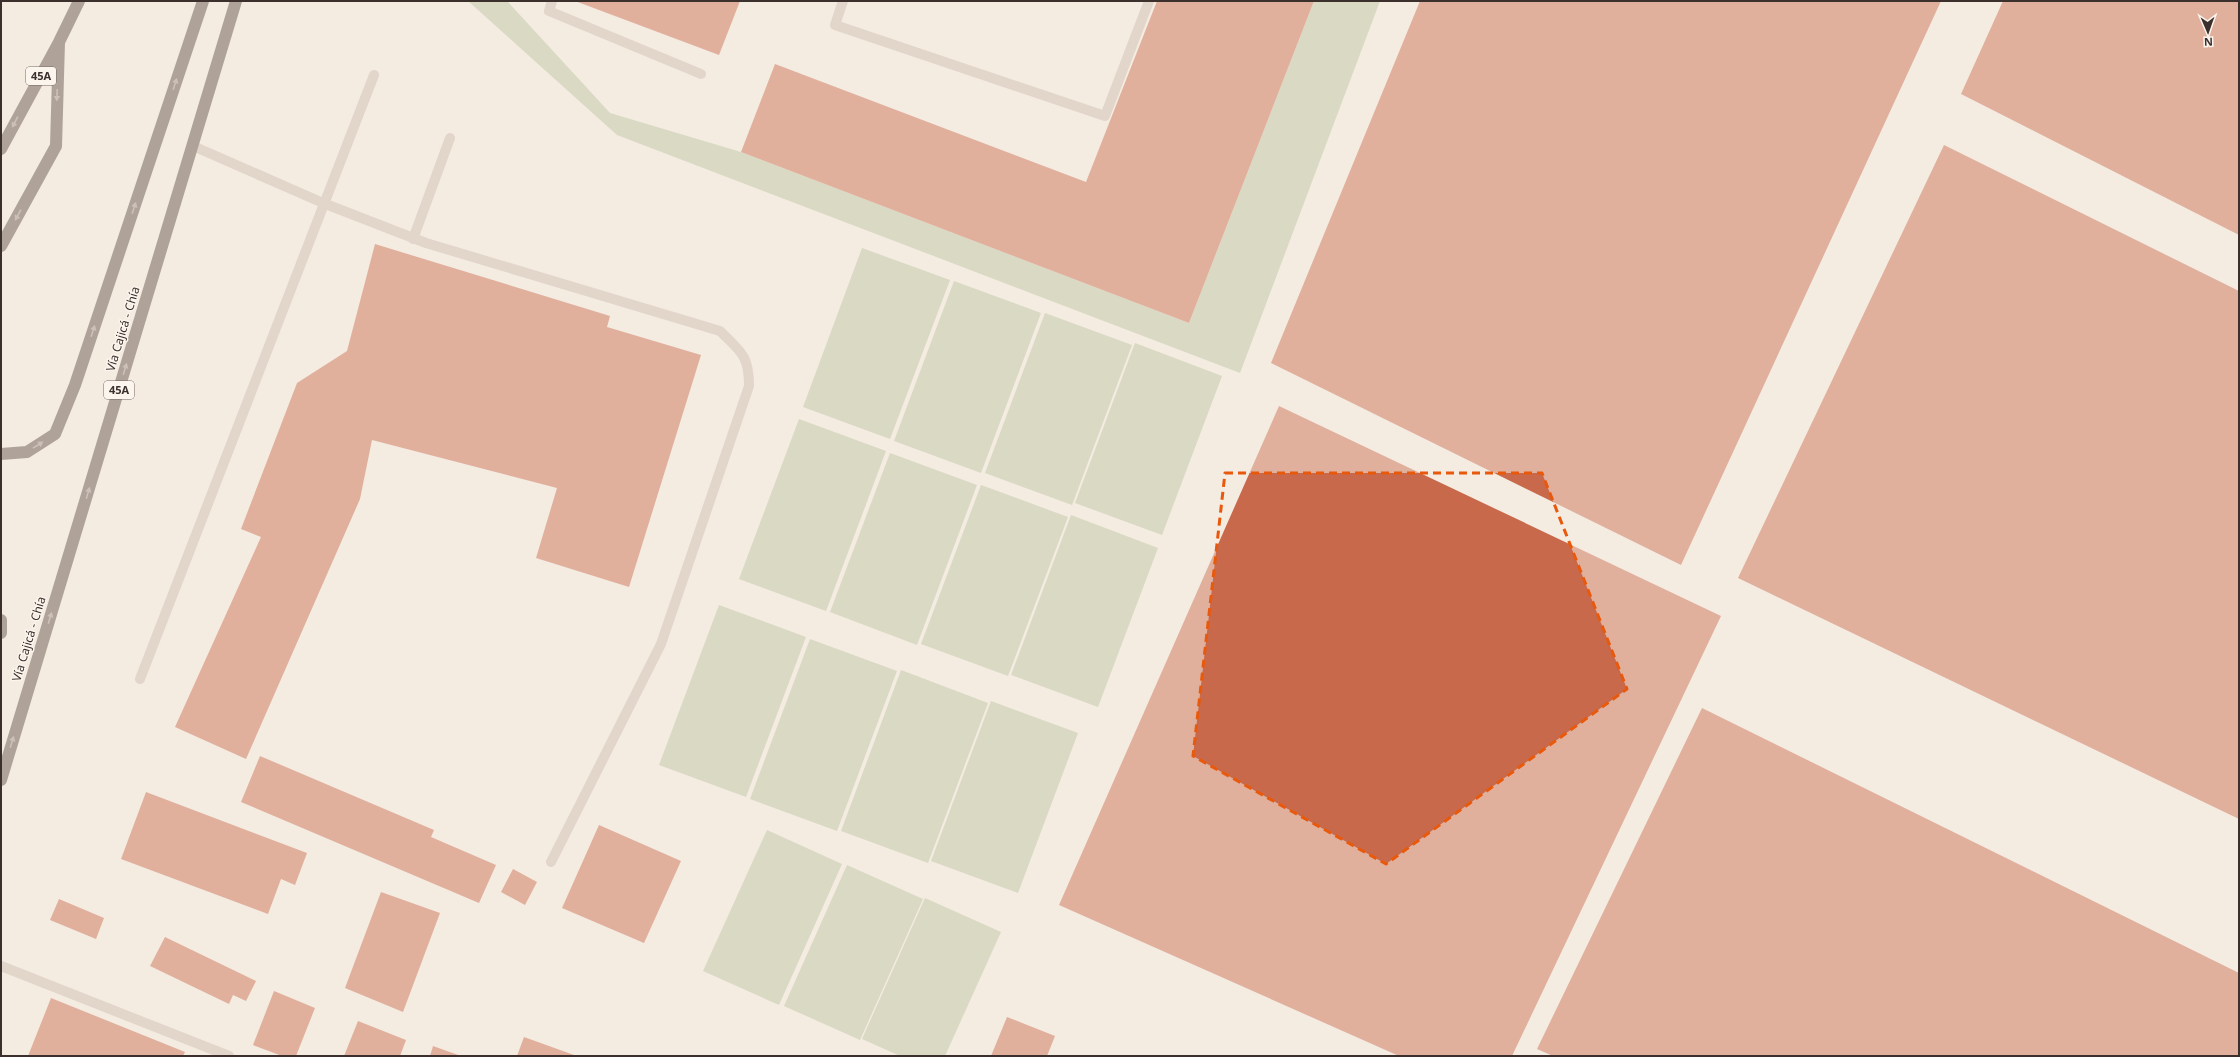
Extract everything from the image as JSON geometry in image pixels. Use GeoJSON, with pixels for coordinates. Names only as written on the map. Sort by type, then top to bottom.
{"type":"FeatureCollection","features":[{"type":"Feature","properties":{"kind":"highway","name":"45A"},"geometry":{"type":"LineString","coordinates":[[1,149],[59,42],[79,1]]}},
{"type":"Feature","properties":{"kind":"highway"},"geometry":{"type":"LineString","coordinates":[[1,454],[26,452],[55,434],[75,385],[203,1]]}},
{"type":"Feature","properties":{"kind":"highway","name":"Vía Cajicá - Chía"},"geometry":{"type":"LineString","coordinates":[[1,780],[236,1]]}},
{"type":"Feature","properties":{"kind":"highway"},"geometry":{"type":"LineString","coordinates":[[1,246],[56,146],[59,42]]}},
{"type":"Feature","properties":{"kind":"highway"},"geometry":{"type":"LineString","coordinates":[[1,620],[1,633]]}},
{"type":"Feature","properties":{"kind":"street"},"geometry":{"type":"LineString","coordinates":[[552,1],[549,11],[701,74]]}},
{"type":"Feature","properties":{"kind":"street"},"geometry":{"type":"LineString","coordinates":[[843,1],[835,25],[1105,116],[1149,1]]}},
{"type":"Feature","properties":{"kind":"street"},"geometry":{"type":"LineString","coordinates":[[140,679],[323,203],[374,75]]}},
{"type":"Feature","properties":{"kind":"street"},"geometry":{"type":"LineString","coordinates":[[413,239],[450,138]]}},
{"type":"Feature","properties":{"kind":"street"},"geometry":{"type":"LineString","coordinates":[[193,146],[323,203],[413,239],[720,331],[741,352],[749,367],[749,386],[661,644],[551,862]]}},
{"type":"Feature","properties":{"kind":"street"},"geometry":{"type":"LineString","coordinates":[[1,966],[229,1056]]}},
{"type":"Feature","properties":{"kind":"highlighted area"},"geometry":{"type":"Polygon","coordinates":[[[1225,473],[1542,473],[1627,689],[1386,864],[1193,756],[1225,473]]]}},
{"type":"Feature","properties":{"kind":"green space"},"geometry":{"type":"Polygon","coordinates":[[[468,1],[507,1],[610,113],[741,152],[1189,323],[1314,1],[1380,1],[1240,373],[617,135],[468,1]]]}},
{"type":"Feature","properties":{"kind":"green space"},"geometry":{"type":"Polygon","coordinates":[[[862,248],[950,280],[890,439],[803,407],[862,248]]]}},
{"type":"Feature","properties":{"kind":"green space"},"geometry":{"type":"Polygon","coordinates":[[[954,281],[1041,313],[981,473],[894,441],[954,281]]]}},
{"type":"Feature","properties":{"kind":"green space"},"geometry":{"type":"Polygon","coordinates":[[[1045,313],[1132,345],[1072,505],[985,473],[1045,313]]]}},
{"type":"Feature","properties":{"kind":"green space"},"geometry":{"type":"Polygon","coordinates":[[[1135,343],[1222,376],[1162,535],[1075,503],[1135,343]]]}},
{"type":"Feature","properties":{"kind":"green space"},"geometry":{"type":"Polygon","coordinates":[[[799,419],[886,451],[826,611],[739,579],[799,419]]]}},
{"type":"Feature","properties":{"kind":"green space"},"geometry":{"type":"Polygon","coordinates":[[[890,453],[977,485],[917,645],[830,612],[890,453]]]}},
{"type":"Feature","properties":{"kind":"green space"},"geometry":{"type":"Polygon","coordinates":[[[981,485],[1068,517],[1008,676],[921,644],[981,485]]]}},
{"type":"Feature","properties":{"kind":"green space"},"geometry":{"type":"Polygon","coordinates":[[[1071,515],[1158,548],[1098,707],[1011,675],[1071,515]]]}},
{"type":"Feature","properties":{"kind":"green space"},"geometry":{"type":"Polygon","coordinates":[[[719,605],[806,637],[746,797],[659,765],[719,605]]]}},
{"type":"Feature","properties":{"kind":"green space"},"geometry":{"type":"Polygon","coordinates":[[[810,639],[897,671],[837,831],[750,799],[810,639]]]}},
{"type":"Feature","properties":{"kind":"green space"},"geometry":{"type":"Polygon","coordinates":[[[901,670],[988,703],[928,863],[841,831],[901,670]]]}},
{"type":"Feature","properties":{"kind":"green space"},"geometry":{"type":"Polygon","coordinates":[[[991,701],[1078,733],[1018,893],[931,861],[991,701]]]}},
{"type":"Feature","properties":{"kind":"green space"},"geometry":{"type":"Polygon","coordinates":[[[767,830],[842,864],[779,1005],[703,971],[767,830]]]}},
{"type":"Feature","properties":{"kind":"green space"},"geometry":{"type":"Polygon","coordinates":[[[847,865],[923,899],[860,1040],[784,1006],[847,865]]]}},
{"type":"Feature","properties":{"kind":"green space"},"geometry":{"type":"Polygon","coordinates":[[[925,898],[1001,932],[945,1056],[900,1056],[862,1039],[925,898]]]}},
{"type":"Feature","properties":{"kind":"building"},"geometry":{"type":"Polygon","coordinates":[[[575,1],[740,1],[719,55],[575,1]]]}},
{"type":"Feature","properties":{"kind":"building"},"geometry":{"type":"Polygon","coordinates":[[[1157,1],[1314,1],[1189,323],[741,152],[775,64],[1086,182],[1157,1]]]}},
{"type":"Feature","properties":{"kind":"building"},"geometry":{"type":"Polygon","coordinates":[[[1420,1],[1941,1],[1681,565],[1271,363],[1420,1]]]}},
{"type":"Feature","properties":{"kind":"building"},"geometry":{"type":"Polygon","coordinates":[[[2003,1],[2239,1],[2239,235],[1961,94],[2003,1]]]}},
{"type":"Feature","properties":{"kind":"building"},"geometry":{"type":"Polygon","coordinates":[[[1944,145],[2239,291],[2239,819],[1738,578],[1944,145]]]}},
{"type":"Feature","properties":{"kind":"building"},"geometry":{"type":"Polygon","coordinates":[[[375,244],[610,316],[607,327],[701,355],[629,587],[536,558],[557,488],[372,440],[360,499],[246,759],[175,727],[261,537],[241,529],[297,383],[347,351],[375,244]]]}},
{"type":"Feature","properties":{"kind":"building"},"geometry":{"type":"Polygon","coordinates":[[[1279,406],[1721,616],[1512,1056],[1399,1056],[1059,905],[1279,406]]]}},
{"type":"Feature","properties":{"kind":"building"},"geometry":{"type":"Polygon","coordinates":[[[1702,708],[2239,973],[2239,1056],[1553,1056],[1537,1049],[1702,708]]]}},
{"type":"Feature","properties":{"kind":"building"},"geometry":{"type":"Polygon","coordinates":[[[260,756],[434,830],[431,837],[496,865],[479,903],[241,802],[260,756]]]}},
{"type":"Feature","properties":{"kind":"building"},"geometry":{"type":"Polygon","coordinates":[[[146,792],[307,853],[295,885],[281,879],[268,914],[121,859],[146,792]]]}},
{"type":"Feature","properties":{"kind":"building"},"geometry":{"type":"Polygon","coordinates":[[[599,825],[681,861],[644,943],[562,908],[599,825]]]}},
{"type":"Feature","properties":{"kind":"building"},"geometry":{"type":"Polygon","coordinates":[[[513,869],[537,882],[525,905],[501,892],[513,869]]]}},
{"type":"Feature","properties":{"kind":"building"},"geometry":{"type":"Polygon","coordinates":[[[381,892],[440,913],[403,1012],[345,988],[381,892]]]}},
{"type":"Feature","properties":{"kind":"building"},"geometry":{"type":"Polygon","coordinates":[[[59,899],[104,918],[96,939],[50,920],[59,899]]]}},
{"type":"Feature","properties":{"kind":"building"},"geometry":{"type":"Polygon","coordinates":[[[165,937],[256,981],[246,1001],[233,995],[229,1004],[150,966],[165,937]]]}},
{"type":"Feature","properties":{"kind":"building"},"geometry":{"type":"Polygon","coordinates":[[[274,991],[315,1008],[296,1056],[282,1056],[253,1045],[274,991]]]}},
{"type":"Feature","properties":{"kind":"building"},"geometry":{"type":"Polygon","coordinates":[[[51,998],[185,1052],[183,1056],[28,1056],[51,998]]]}},
{"type":"Feature","properties":{"kind":"building"},"geometry":{"type":"Polygon","coordinates":[[[1007,1017],[1055,1036],[1047,1056],[991,1056],[1007,1017]]]}},
{"type":"Feature","properties":{"kind":"building"},"geometry":{"type":"Polygon","coordinates":[[[358,1021],[406,1040],[400,1056],[344,1056],[358,1021]]]}},
{"type":"Feature","properties":{"kind":"building"},"geometry":{"type":"Polygon","coordinates":[[[524,1037],[574,1055],[574,1056],[517,1056],[524,1037]]]}},
{"type":"Feature","properties":{"kind":"building"},"geometry":{"type":"Polygon","coordinates":[[[433,1046],[461,1056],[430,1056],[433,1046]]]}}]}
